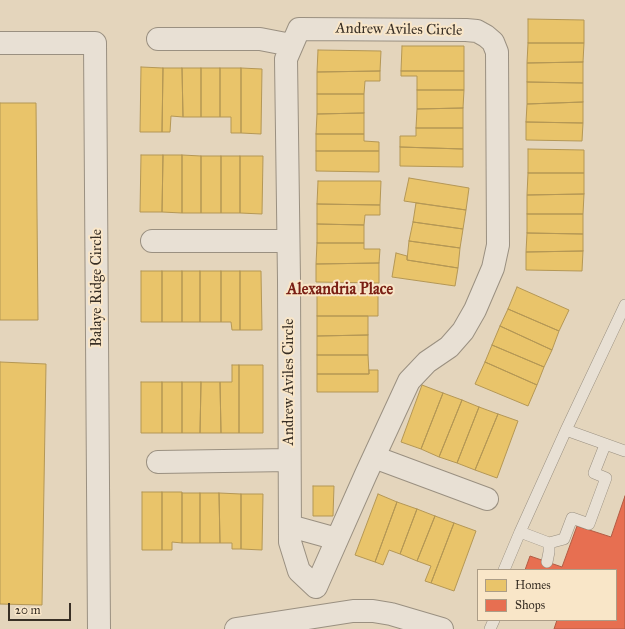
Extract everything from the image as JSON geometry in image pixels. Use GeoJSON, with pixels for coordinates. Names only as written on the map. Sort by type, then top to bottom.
{"type":"FeatureCollection","features":[{"type":"Feature","properties":{"kind":"street","name":"Andrew Aviles Circle"},"geometry":{"type":"LineString","coordinates":[[316,587],[299,572],[290,542],[286,59],[299,29],[477,31],[493,42],[497,52],[498,245],[492,268],[475,310],[463,331],[449,347],[427,362],[410,381],[374,457],[316,587],[319,622]]}},
{"type":"Feature","properties":{"kind":"street"},"geometry":{"type":"LineString","coordinates":[[158,39],[260,39],[291,45]]}},
{"type":"Feature","properties":{"kind":"street","name":"Balaye Ridge Circle"},"geometry":{"type":"LineString","coordinates":[[0,43],[95,43],[99,629]]}},
{"type":"Feature","properties":{"kind":"street"},"geometry":{"type":"LineString","coordinates":[[152,241],[288,241]]}},
{"type":"Feature","properties":{"kind":"street"},"geometry":{"type":"LineString","coordinates":[[374,457],[487,499]]}},
{"type":"Feature","properties":{"kind":"street"},"geometry":{"type":"LineString","coordinates":[[158,462],[289,460]]}},
{"type":"Feature","properties":{"kind":"street"},"geometry":{"type":"LineString","coordinates":[[290,526],[337,539]]}},
{"type":"Feature","properties":{"kind":"street"},"geometry":{"type":"LineString","coordinates":[[247,628],[275,624],[319,622],[353,611],[373,611],[403,617],[442,629]]}},
{"type":"Feature","properties":{"kind":"lane"},"geometry":{"type":"LineString","coordinates":[[504,569],[566,430],[625,305]]}},
{"type":"Feature","properties":{"kind":"lane"},"geometry":{"type":"LineString","coordinates":[[566,430],[625,451]]}},
{"type":"Feature","properties":{"kind":"lane"},"geometry":{"type":"LineString","coordinates":[[520,532],[549,543],[564,539],[572,518],[589,524],[606,478],[594,473],[605,445]]}},
{"type":"Feature","properties":{"kind":"lane"},"geometry":{"type":"LineString","coordinates":[[546,562],[549,552],[549,543]]}},
{"type":"Feature","properties":{"kind":"building: Homes"},"geometry":{"type":"Polygon","coordinates":[[[528,19],[584,20],[584,43],[528,43],[528,19]]]}},
{"type":"Feature","properties":{"kind":"building: Homes"},"geometry":{"type":"Polygon","coordinates":[[[528,43],[584,43],[583,62],[527,63],[528,43]]]}},
{"type":"Feature","properties":{"kind":"building: Homes"},"geometry":{"type":"Polygon","coordinates":[[[402,46],[464,46],[464,71],[401,71],[402,46]]]}},
{"type":"Feature","properties":{"kind":"building: Homes"},"geometry":{"type":"Polygon","coordinates":[[[318,50],[381,51],[380,71],[317,72],[318,50]]]}},
{"type":"Feature","properties":{"kind":"building: Homes"},"geometry":{"type":"Polygon","coordinates":[[[583,62],[583,83],[527,82],[527,63],[583,62]]]}},
{"type":"Feature","properties":{"kind":"building: Homes"},"geometry":{"type":"Polygon","coordinates":[[[141,67],[163,68],[162,132],[140,132],[141,67]]]}},
{"type":"Feature","properties":{"kind":"building: Homes"},"geometry":{"type":"Polygon","coordinates":[[[163,68],[182,68],[183,117],[171,116],[170,132],[162,132],[163,68]]]}},
{"type":"Feature","properties":{"kind":"building: Homes"},"geometry":{"type":"Polygon","coordinates":[[[182,68],[201,68],[201,117],[183,117],[182,68]]]}},
{"type":"Feature","properties":{"kind":"building: Homes"},"geometry":{"type":"Polygon","coordinates":[[[201,68],[220,68],[220,117],[201,117],[201,68]]]}},
{"type":"Feature","properties":{"kind":"building: Homes"},"geometry":{"type":"Polygon","coordinates":[[[220,68],[241,68],[241,133],[231,133],[231,117],[220,117],[220,68]]]}},
{"type":"Feature","properties":{"kind":"building: Homes"},"geometry":{"type":"Polygon","coordinates":[[[241,68],[262,69],[261,134],[241,133],[241,68]]]}},
{"type":"Feature","properties":{"kind":"building: Homes"},"geometry":{"type":"Polygon","coordinates":[[[380,71],[380,81],[365,81],[364,94],[317,94],[317,72],[380,71]]]}},
{"type":"Feature","properties":{"kind":"building: Homes"},"geometry":{"type":"Polygon","coordinates":[[[401,71],[464,71],[464,90],[417,90],[417,76],[401,76],[401,71]]]}},
{"type":"Feature","properties":{"kind":"building: Homes"},"geometry":{"type":"Polygon","coordinates":[[[527,82],[583,83],[583,102],[527,104],[527,82]]]}},
{"type":"Feature","properties":{"kind":"building: Homes"},"geometry":{"type":"Polygon","coordinates":[[[417,90],[464,90],[463,108],[417,109],[417,90]]]}},
{"type":"Feature","properties":{"kind":"building: Homes"},"geometry":{"type":"Polygon","coordinates":[[[317,94],[364,94],[364,113],[317,114],[317,94]]]}},
{"type":"Feature","properties":{"kind":"building: Homes"},"geometry":{"type":"Polygon","coordinates":[[[583,102],[583,123],[526,122],[527,104],[583,102]]]}},
{"type":"Feature","properties":{"kind":"building: Homes"},"geometry":{"type":"Polygon","coordinates":[[[0,103],[36,103],[38,320],[0,320],[0,103]]]}},
{"type":"Feature","properties":{"kind":"building: Homes"},"geometry":{"type":"Polygon","coordinates":[[[463,108],[463,128],[416,128],[417,109],[463,108]]]}},
{"type":"Feature","properties":{"kind":"building: Homes"},"geometry":{"type":"Polygon","coordinates":[[[364,113],[364,134],[316,134],[317,114],[364,113]]]}},
{"type":"Feature","properties":{"kind":"building: Homes"},"geometry":{"type":"Polygon","coordinates":[[[526,122],[583,123],[582,141],[526,140],[526,122]]]}},
{"type":"Feature","properties":{"kind":"building: Homes"},"geometry":{"type":"Polygon","coordinates":[[[416,128],[463,128],[463,149],[400,147],[400,136],[416,136],[416,128]]]}},
{"type":"Feature","properties":{"kind":"building: Homes"},"geometry":{"type":"Polygon","coordinates":[[[316,134],[364,134],[364,141],[379,142],[379,151],[316,151],[316,134]]]}},
{"type":"Feature","properties":{"kind":"building: Homes"},"geometry":{"type":"Polygon","coordinates":[[[400,147],[463,149],[463,167],[400,166],[400,147]]]}},
{"type":"Feature","properties":{"kind":"building: Homes"},"geometry":{"type":"Polygon","coordinates":[[[528,149],[584,150],[584,173],[528,173],[528,149]]]}},
{"type":"Feature","properties":{"kind":"building: Homes"},"geometry":{"type":"Polygon","coordinates":[[[316,151],[379,151],[379,172],[316,171],[316,151]]]}},
{"type":"Feature","properties":{"kind":"building: Homes"},"geometry":{"type":"Polygon","coordinates":[[[141,155],[163,155],[162,212],[140,212],[141,155]]]}},
{"type":"Feature","properties":{"kind":"building: Homes"},"geometry":{"type":"Polygon","coordinates":[[[163,155],[182,155],[182,213],[162,212],[163,155]]]}},
{"type":"Feature","properties":{"kind":"building: Homes"},"geometry":{"type":"Polygon","coordinates":[[[182,155],[201,156],[201,213],[182,213],[182,155]]]}},
{"type":"Feature","properties":{"kind":"building: Homes"},"geometry":{"type":"Polygon","coordinates":[[[201,156],[221,156],[221,213],[201,213],[201,156]]]}},
{"type":"Feature","properties":{"kind":"building: Homes"},"geometry":{"type":"Polygon","coordinates":[[[221,156],[240,156],[240,213],[221,213],[221,156]]]}},
{"type":"Feature","properties":{"kind":"building: Homes"},"geometry":{"type":"Polygon","coordinates":[[[240,156],[263,156],[262,214],[240,213],[240,156]]]}},
{"type":"Feature","properties":{"kind":"building: Homes"},"geometry":{"type":"Polygon","coordinates":[[[528,173],[584,173],[584,194],[527,195],[528,173]]]}},
{"type":"Feature","properties":{"kind":"building: Homes"},"geometry":{"type":"Polygon","coordinates":[[[409,178],[469,188],[466,210],[404,201],[409,178]]]}},
{"type":"Feature","properties":{"kind":"building: Homes"},"geometry":{"type":"Polygon","coordinates":[[[318,181],[381,181],[380,205],[317,204],[318,181]]]}},
{"type":"Feature","properties":{"kind":"building: Homes"},"geometry":{"type":"Polygon","coordinates":[[[584,194],[583,214],[527,214],[527,195],[584,194]]]}},
{"type":"Feature","properties":{"kind":"building: Homes"},"geometry":{"type":"Polygon","coordinates":[[[416,203],[466,210],[463,229],[413,222],[416,203]]]}},
{"type":"Feature","properties":{"kind":"building: Homes"},"geometry":{"type":"Polygon","coordinates":[[[317,204],[380,205],[380,215],[365,215],[364,225],[317,224],[317,204]]]}},
{"type":"Feature","properties":{"kind":"building: Homes"},"geometry":{"type":"Polygon","coordinates":[[[527,214],[583,214],[583,234],[527,233],[527,214]]]}},
{"type":"Feature","properties":{"kind":"building: Homes"},"geometry":{"type":"Polygon","coordinates":[[[413,222],[463,229],[460,248],[409,241],[413,222]]]}},
{"type":"Feature","properties":{"kind":"building: Homes"},"geometry":{"type":"Polygon","coordinates":[[[317,224],[364,225],[364,243],[317,243],[317,224]]]}},
{"type":"Feature","properties":{"kind":"building: Homes"},"geometry":{"type":"Polygon","coordinates":[[[527,233],[583,234],[583,251],[526,252],[527,233]]]}},
{"type":"Feature","properties":{"kind":"building: Homes"},"geometry":{"type":"Polygon","coordinates":[[[409,241],[460,248],[458,268],[407,260],[409,241]]]}},
{"type":"Feature","properties":{"kind":"building: Homes"},"geometry":{"type":"Polygon","coordinates":[[[317,243],[364,243],[364,249],[380,249],[379,263],[316,264],[317,243]]]}},
{"type":"Feature","properties":{"kind":"building: Homes"},"geometry":{"type":"Polygon","coordinates":[[[583,251],[582,271],[526,270],[526,252],[583,251]]]}},
{"type":"Feature","properties":{"kind":"building: Homes"},"geometry":{"type":"Polygon","coordinates":[[[396,253],[407,256],[407,260],[458,268],[455,286],[392,277],[396,253]]]}},
{"type":"Feature","properties":{"kind":"building: Homes"},"geometry":{"type":"Polygon","coordinates":[[[379,263],[379,283],[316,282],[316,264],[379,263]]]}},
{"type":"Feature","properties":{"kind":"building: Homes"},"geometry":{"type":"Polygon","coordinates":[[[141,271],[162,271],[162,322],[141,322],[141,271]]]}},
{"type":"Feature","properties":{"kind":"building: Homes"},"geometry":{"type":"Polygon","coordinates":[[[162,271],[182,271],[182,322],[162,322],[162,271]]]}},
{"type":"Feature","properties":{"kind":"building: Homes"},"geometry":{"type":"Polygon","coordinates":[[[182,271],[200,271],[200,322],[182,322],[182,271]]]}},
{"type":"Feature","properties":{"kind":"building: Homes"},"geometry":{"type":"Polygon","coordinates":[[[200,271],[221,271],[221,322],[200,322],[200,271]]]}},
{"type":"Feature","properties":{"kind":"building: Homes"},"geometry":{"type":"Polygon","coordinates":[[[221,271],[240,271],[240,330],[232,330],[231,322],[221,322],[221,271]]]}},
{"type":"Feature","properties":{"kind":"building: Homes"},"geometry":{"type":"Polygon","coordinates":[[[240,271],[261,271],[262,330],[240,330],[240,271]]]}},
{"type":"Feature","properties":{"kind":"building: Homes"},"geometry":{"type":"Polygon","coordinates":[[[517,287],[569,310],[559,331],[508,309],[517,287]]]}},
{"type":"Feature","properties":{"kind":"building: Homes"},"geometry":{"type":"Polygon","coordinates":[[[317,293],[378,293],[378,316],[317,316],[317,293]]]}},
{"type":"Feature","properties":{"kind":"building: Homes"},"geometry":{"type":"Polygon","coordinates":[[[508,309],[559,331],[552,350],[500,326],[508,309]]]}},
{"type":"Feature","properties":{"kind":"building: Homes"},"geometry":{"type":"Polygon","coordinates":[[[317,316],[368,316],[368,335],[317,336],[317,316]]]}},
{"type":"Feature","properties":{"kind":"building: Homes"},"geometry":{"type":"Polygon","coordinates":[[[500,326],[552,350],[544,367],[492,345],[500,326]]]}},
{"type":"Feature","properties":{"kind":"building: Homes"},"geometry":{"type":"Polygon","coordinates":[[[368,335],[368,355],[317,355],[317,336],[368,335]]]}},
{"type":"Feature","properties":{"kind":"building: Homes"},"geometry":{"type":"Polygon","coordinates":[[[492,345],[544,367],[537,385],[485,362],[492,345]]]}},
{"type":"Feature","properties":{"kind":"building: Homes"},"geometry":{"type":"Polygon","coordinates":[[[317,355],[368,355],[369,374],[317,374],[317,355]]]}},
{"type":"Feature","properties":{"kind":"building: Homes"},"geometry":{"type":"Polygon","coordinates":[[[0,362],[46,364],[42,605],[0,604],[0,362]]]}},
{"type":"Feature","properties":{"kind":"building: Homes"},"geometry":{"type":"Polygon","coordinates":[[[485,362],[537,385],[528,406],[475,384],[485,362]]]}},
{"type":"Feature","properties":{"kind":"building: Homes"},"geometry":{"type":"Polygon","coordinates":[[[232,365],[239,365],[239,433],[221,433],[220,382],[232,382],[232,365]]]}},
{"type":"Feature","properties":{"kind":"building: Homes"},"geometry":{"type":"Polygon","coordinates":[[[239,365],[263,365],[263,433],[239,433],[239,365]]]}},
{"type":"Feature","properties":{"kind":"building: Homes"},"geometry":{"type":"Polygon","coordinates":[[[369,370],[378,370],[378,392],[317,392],[317,374],[369,374],[369,370]]]}},
{"type":"Feature","properties":{"kind":"building: Homes"},"geometry":{"type":"Polygon","coordinates":[[[141,382],[162,382],[162,433],[141,433],[141,382]]]}},
{"type":"Feature","properties":{"kind":"building: Homes"},"geometry":{"type":"Polygon","coordinates":[[[162,382],[182,382],[182,433],[162,433],[162,382]]]}},
{"type":"Feature","properties":{"kind":"building: Homes"},"geometry":{"type":"Polygon","coordinates":[[[182,382],[201,382],[200,433],[182,433],[182,382]]]}},
{"type":"Feature","properties":{"kind":"building: Homes"},"geometry":{"type":"Polygon","coordinates":[[[201,382],[220,382],[221,433],[200,433],[201,382]]]}},
{"type":"Feature","properties":{"kind":"building: Homes"},"geometry":{"type":"Polygon","coordinates":[[[422,385],[443,393],[421,449],[401,442],[422,385]]]}},
{"type":"Feature","properties":{"kind":"building: Homes"},"geometry":{"type":"Polygon","coordinates":[[[443,393],[462,400],[439,457],[421,449],[443,393]]]}},
{"type":"Feature","properties":{"kind":"building: Homes"},"geometry":{"type":"Polygon","coordinates":[[[462,400],[479,407],[457,463],[439,457],[462,400]]]}},
{"type":"Feature","properties":{"kind":"building: Homes"},"geometry":{"type":"Polygon","coordinates":[[[479,407],[498,414],[475,470],[457,463],[479,407]]]}},
{"type":"Feature","properties":{"kind":"building: Homes"},"geometry":{"type":"Polygon","coordinates":[[[498,414],[518,421],[497,478],[475,470],[498,414]]]}},
{"type":"Feature","properties":{"kind":"building: Homes"},"geometry":{"type":"Polygon","coordinates":[[[313,486],[334,486],[333,516],[313,516],[313,486]]]}},
{"type":"Feature","properties":{"kind":"building: Homes"},"geometry":{"type":"Polygon","coordinates":[[[142,492],[162,492],[162,550],[142,550],[142,492]]]}},
{"type":"Feature","properties":{"kind":"building: Homes"},"geometry":{"type":"Polygon","coordinates":[[[162,492],[182,492],[182,543],[172,542],[172,550],[162,550],[162,492]]]}},
{"type":"Feature","properties":{"kind":"building: Homes"},"geometry":{"type":"Polygon","coordinates":[[[182,493],[200,493],[200,543],[182,543],[182,493]]]}},
{"type":"Feature","properties":{"kind":"building: Homes"},"geometry":{"type":"Polygon","coordinates":[[[200,493],[219,493],[220,543],[200,543],[200,493]]]}},
{"type":"Feature","properties":{"kind":"building: Homes"},"geometry":{"type":"Polygon","coordinates":[[[219,493],[241,494],[241,549],[232,549],[232,543],[220,543],[219,493]]]}},
{"type":"Feature","properties":{"kind":"building: Homes"},"geometry":{"type":"Polygon","coordinates":[[[241,494],[263,494],[262,550],[241,549],[241,494]]]}},
{"type":"Feature","properties":{"kind":"building: Homes"},"geometry":{"type":"Polygon","coordinates":[[[378,494],[397,502],[375,562],[355,555],[378,494]]]}},
{"type":"Feature","properties":{"kind":"building: Homes"},"geometry":{"type":"Polygon","coordinates":[[[397,502],[417,509],[400,554],[389,550],[383,565],[375,562],[397,502]]]}},
{"type":"Feature","properties":{"kind":"building: Homes"},"geometry":{"type":"Polygon","coordinates":[[[417,509],[435,516],[417,561],[400,554],[417,509]]]}},
{"type":"Feature","properties":{"kind":"building: Homes"},"geometry":{"type":"Polygon","coordinates":[[[435,516],[454,523],[431,583],[425,581],[431,566],[417,561],[435,516]]]}},
{"type":"Feature","properties":{"kind":"building: Homes"},"geometry":{"type":"Polygon","coordinates":[[[454,523],[476,531],[454,591],[431,583],[454,523]]]}},
{"type":"Feature","properties":{"kind":"building: Shops"},"geometry":{"type":"Polygon","coordinates":[[[625,496],[625,629],[554,629],[557,621],[617,621],[617,569],[525,569],[530,556],[562,567],[577,526],[611,537],[625,496]]]}},
{"type":"Feature","properties":{"kind":"district","name":"Alexandria Place"},"geometry":{"type":"Point","coordinates":[340,290]}}]}
